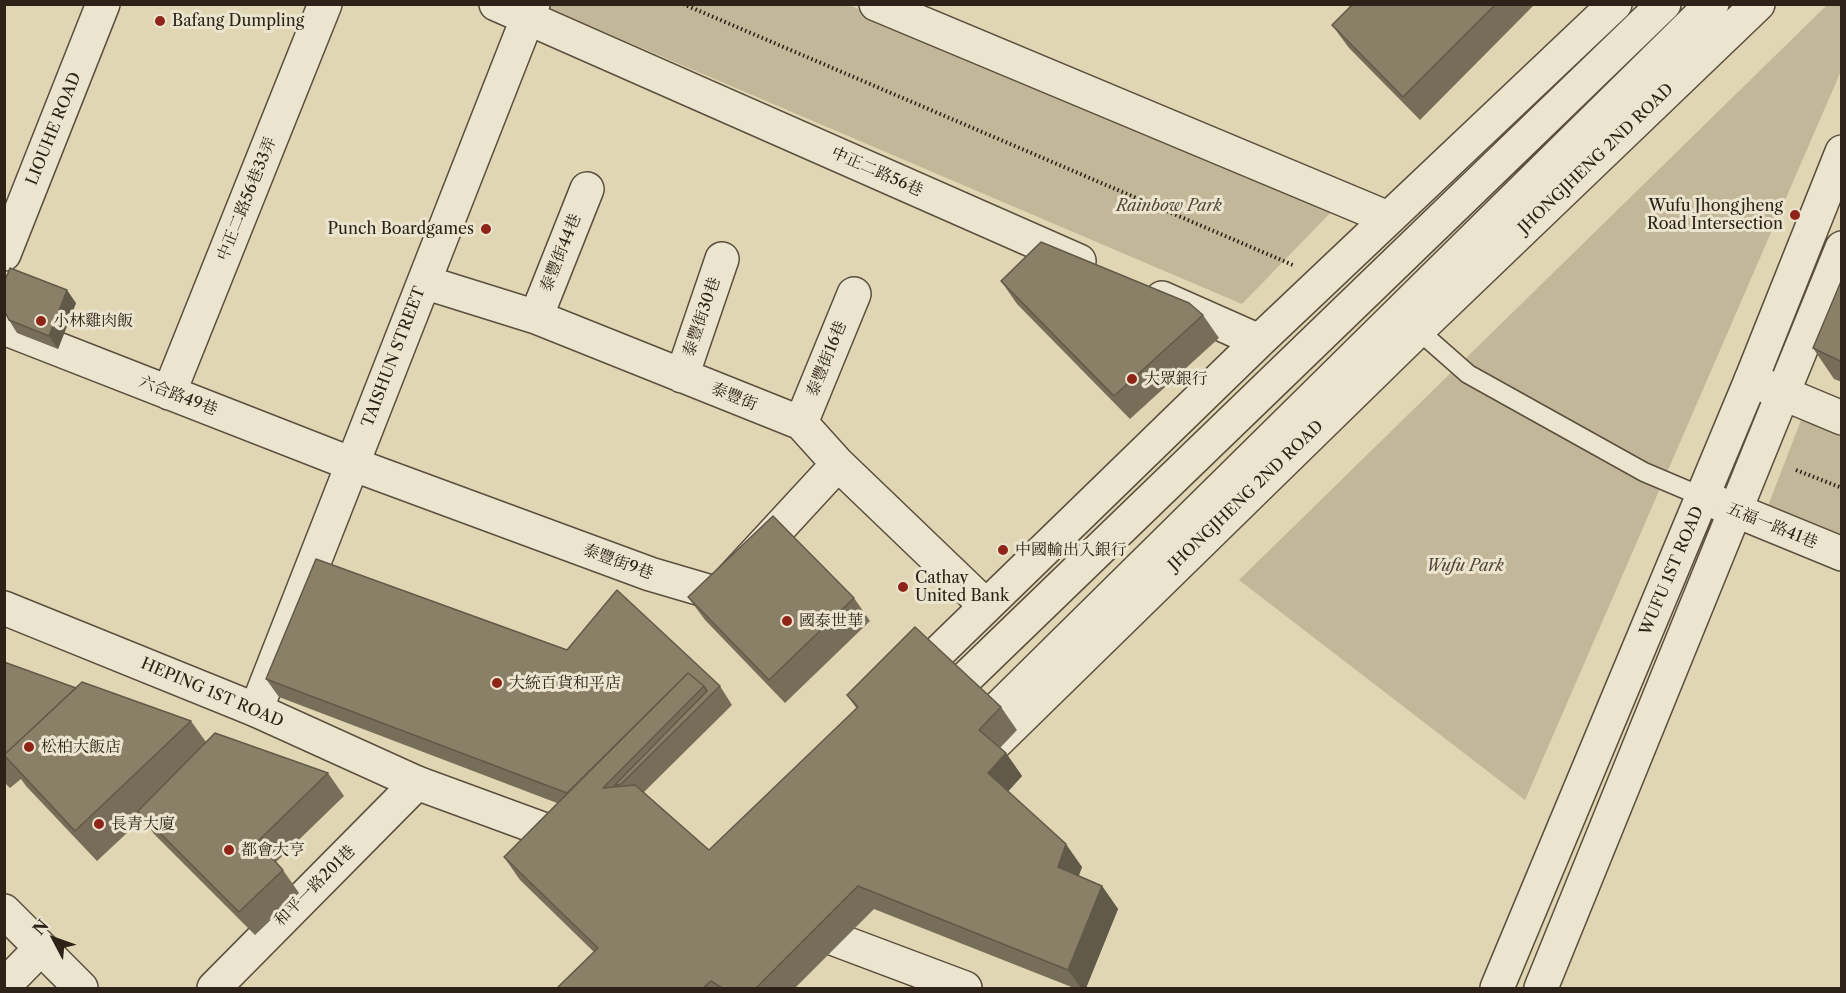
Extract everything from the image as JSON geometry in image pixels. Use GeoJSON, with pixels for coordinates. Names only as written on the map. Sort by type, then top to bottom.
{"type":"FeatureCollection","features":[{"type":"Feature","properties":{"kind":"street","name":"LIOUHE ROAD"},"geometry":{"type":"LineString","coordinates":[[4,254],[103,4]]}},
{"type":"Feature","properties":{"kind":"street","name":"中正二路56巷33弄"},"geometry":{"type":"LineString","coordinates":[[169,393],[325,4]]}},
{"type":"Feature","properties":{"kind":"street","name":"中正二路56巷"},"geometry":{"type":"LineString","coordinates":[[496,4],[531,11],[1259,341]]}},
{"type":"Feature","properties":{"kind":"street"},"geometry":{"type":"LineString","coordinates":[[876,4],[1388,218]]}},
{"type":"Feature","properties":{"kind":"street"},"geometry":{"type":"LineString","coordinates":[[918,725],[1664,4]]}},
{"type":"Feature","properties":{"kind":"street","name":"JHONGJHENG 2ND ROAD"},"geometry":{"type":"LineString","coordinates":[[1712,4],[950,771],[1418,330],[1758,4]]}},
{"type":"Feature","properties":{"kind":"street"},"geometry":{"type":"LineString","coordinates":[[886,704],[985,605],[1388,218],[1600,9]]}},
{"type":"Feature","properties":{"kind":"street","name":"TAISHUN STREET"},"geometry":{"type":"LineString","coordinates":[[256,710],[531,11]]}},
{"type":"Feature","properties":{"kind":"street","name":"WUFU 1ST ROAD"},"geometry":{"type":"LineString","coordinates":[[1497,988],[1703,497],[1842,152]]}},
{"type":"Feature","properties":{"kind":"street","name":"泰豐街44巷"},"geometry":{"type":"LineString","coordinates":[[536,317],[587,189]]}},
{"type":"Feature","properties":{"kind":"street"},"geometry":{"type":"LineString","coordinates":[[1541,988],[1842,248]]}},
{"type":"Feature","properties":{"kind":"street","name":"泰豐街30巷"},"geometry":{"type":"LineString","coordinates":[[682,376],[722,259]]}},
{"type":"Feature","properties":{"kind":"street","name":"泰豐街"},"geometry":{"type":"LineString","coordinates":[[424,282],[536,317],[801,423],[838,464],[985,605]]}},
{"type":"Feature","properties":{"kind":"street","name":"泰豐街16巷"},"geometry":{"type":"LineString","coordinates":[[801,423],[854,294]]}},
{"type":"Feature","properties":{"kind":"street","name":"六合路49巷"},"geometry":{"type":"LineString","coordinates":[[4,327],[352,464]]}},
{"type":"Feature","properties":{"kind":"street"},"geometry":{"type":"LineString","coordinates":[[1751,380],[1842,418]]}},
{"type":"Feature","properties":{"kind":"street","name":"泰豐街9巷"},"geometry":{"type":"LineString","coordinates":[[352,464],[650,574],[718,594],[838,464]]}},
{"type":"Feature","properties":{"kind":"street","name":"五福一路41巷"},"geometry":{"type":"LineString","coordinates":[[1703,497],[1842,554]]}},
{"type":"Feature","properties":{"kind":"street","name":"HEPING 1ST ROAD"},"geometry":{"type":"LineString","coordinates":[[4,608],[256,710],[417,783]]}},
{"type":"Feature","properties":{"kind":"street"},"geometry":{"type":"LineString","coordinates":[[417,783],[599,850]]}},
{"type":"Feature","properties":{"kind":"street","name":"和平一路201巷"},"geometry":{"type":"LineString","coordinates":[[214,988],[417,783]]}},
{"type":"Feature","properties":{"kind":"street"},"geometry":{"type":"LineString","coordinates":[[819,900],[783,928],[913,979],[965,988]]}},
{"type":"Feature","properties":{"kind":"street"},"geometry":{"type":"LineString","coordinates":[[4,911],[81,988]]}},
{"type":"Feature","properties":{"kind":"street"},"geometry":{"type":"LineString","coordinates":[[4,986],[41,948]]}},
{"type":"Feature","properties":{"kind":"lane"},"geometry":{"type":"LineString","coordinates":[[1418,330],[1468,374],[1644,472],[1703,497]]}},
{"type":"Feature","properties":{"kind":"path"},"geometry":{"type":"LineString","coordinates":[[683,4],[1293,265]]}},
{"type":"Feature","properties":{"kind":"path"},"geometry":{"type":"LineString","coordinates":[[1796,470],[1842,488]]}},
{"type":"Feature","properties":{"kind":"green space","name":"Rainbow Park"},"geometry":{"type":"Polygon","coordinates":[[[541,5],[849,5],[1334,209],[1242,304],[541,5]]]}},
{"type":"Feature","properties":{"kind":"green space","name":"Wufu Park"},"geometry":{"type":"Polygon","coordinates":[[[1827,5],[1841,5],[1841,71],[1525,800],[1239,580],[1827,5]]]}},
{"type":"Feature","properties":{"kind":"green space"},"geometry":{"type":"Polygon","coordinates":[[[1803,415],[1841,431],[1841,542],[1766,511],[1803,415]]]}},
{"type":"Feature","properties":{"kind":"building"},"geometry":{"type":"Polygon","coordinates":[[[1353,4],[1496,4],[1403,97],[1332,25],[1353,4]]]}},
{"type":"Feature","properties":{"kind":"building","name":"大眾銀行"},"geometry":{"type":"Polygon","coordinates":[[[1041,242],[1189,303],[1203,315],[1114,396],[1001,281],[1041,242]]]}},
{"type":"Feature","properties":{"kind":"building","name":"小林雞肉飯"},"geometry":{"type":"Polygon","coordinates":[[[10,268],[67,290],[49,336],[9,320],[4,310],[4,283],[10,268]]]}},
{"type":"Feature","properties":{"kind":"building"},"geometry":{"type":"Polygon","coordinates":[[[1842,279],[1842,362],[1813,348],[1842,279]]]}},
{"type":"Feature","properties":{"kind":"building","name":"國泰世華"},"geometry":{"type":"Polygon","coordinates":[[[773,516],[854,598],[769,680],[688,597],[773,516]]]}},
{"type":"Feature","properties":{"kind":"building","name":"大統百貨和平店"},"geometry":{"type":"Polygon","coordinates":[[[316,559],[567,650],[617,590],[720,686],[621,784],[614,786],[707,691],[688,673],[567,793],[266,679],[316,559]]]}},
{"type":"Feature","properties":{"kind":"building"},"geometry":{"type":"Polygon","coordinates":[[[915,627],[1001,707],[979,730],[1006,753],[988,773],[1066,844],[1058,867],[1102,886],[1068,970],[858,886],[756,988],[722,988],[711,981],[703,988],[557,988],[598,948],[504,857],[688,673],[704,686],[603,788],[635,785],[709,850],[858,707],[847,695],[915,627]]]}},
{"type":"Feature","properties":{"kind":"building"},"geometry":{"type":"Polygon","coordinates":[[[4,662],[76,688],[4,755],[4,662]]]}},
{"type":"Feature","properties":{"kind":"building"},"geometry":{"type":"Polygon","coordinates":[[[82,682],[191,721],[75,831],[4,755],[82,682]]]}},
{"type":"Feature","properties":{"kind":"building","name":"都會大亨"},"geometry":{"type":"Polygon","coordinates":[[[215,733],[328,773],[257,842],[283,870],[239,912],[138,811],[215,733]]]}},
{"type":"Feature","properties":{"kind":"place","name":"Bafang Dumpling"},"geometry":{"type":"Point","coordinates":[160,21]}},
{"type":"Feature","properties":{"kind":"place","name":"Wufu Jhongjheng Road Intersection"},"geometry":{"type":"Point","coordinates":[1795,215]}},
{"type":"Feature","properties":{"kind":"place","name":"Punch Boardgames"},"geometry":{"type":"Point","coordinates":[486,229]}},
{"type":"Feature","properties":{"kind":"place","name":"小林雞肉飯"},"geometry":{"type":"Point","coordinates":[41,321]}},
{"type":"Feature","properties":{"kind":"place","name":"大眾銀行"},"geometry":{"type":"Point","coordinates":[1132,379]}},
{"type":"Feature","properties":{"kind":"place","name":"中國輸出入銀行"},"geometry":{"type":"Point","coordinates":[1003,550]}},
{"type":"Feature","properties":{"kind":"place","name":"Cathay United Bank"},"geometry":{"type":"Point","coordinates":[903,587]}},
{"type":"Feature","properties":{"kind":"place","name":"國泰世華"},"geometry":{"type":"Point","coordinates":[787,621]}},
{"type":"Feature","properties":{"kind":"place","name":"大統百貨和平店"},"geometry":{"type":"Point","coordinates":[497,683]}},
{"type":"Feature","properties":{"kind":"place","name":"松柏大飯店"},"geometry":{"type":"Point","coordinates":[29,747]}},
{"type":"Feature","properties":{"kind":"place","name":"長青大廈"},"geometry":{"type":"Point","coordinates":[99,824]}},
{"type":"Feature","properties":{"kind":"place","name":"都會大亨"},"geometry":{"type":"Point","coordinates":[229,850]}}]}
